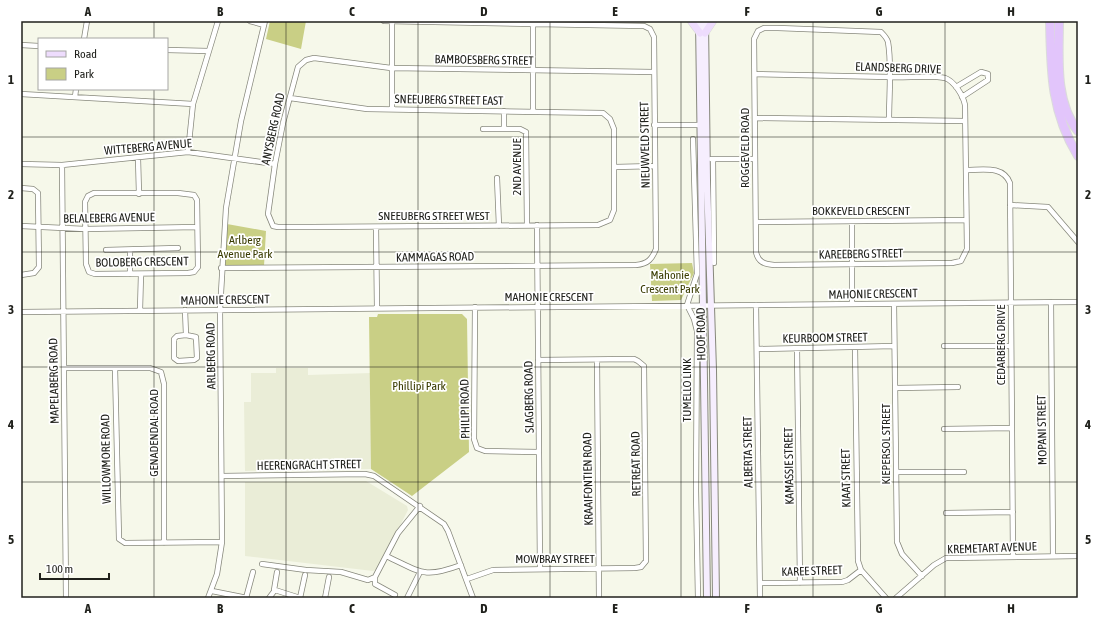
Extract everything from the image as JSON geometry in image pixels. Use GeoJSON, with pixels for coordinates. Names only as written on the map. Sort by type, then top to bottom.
{"type":"FeatureCollection","features":[{"type":"Feature","properties":{"kind":"highway"},"geometry":{"type":"LineString","coordinates":[[1050,21],[1051,72],[1055,99],[1067,136],[1078,156]]}},
{"type":"Feature","properties":{"kind":"highway"},"geometry":{"type":"LineString","coordinates":[[1059,21],[1060,80],[1066,108],[1078,131]]}},
{"type":"Feature","properties":{"kind":"highway"},"geometry":{"type":"LineString","coordinates":[[1059,30],[1064,21]]}},
{"type":"Feature","properties":{"kind":"main road"},"geometry":{"type":"LineString","coordinates":[[691,21],[702,33],[713,21]]}},
{"type":"Feature","properties":{"kind":"main road","name":"HOOF ROAD"},"geometry":{"type":"LineString","coordinates":[[699,21],[702,33],[703,125],[707,159],[712,305],[716,598]]}},
{"type":"Feature","properties":{"kind":"main road","name":"HOOF ROAD"},"geometry":{"type":"LineString","coordinates":[[702,33],[705,21]]}},
{"type":"Feature","properties":{"kind":"main road","name":"HOOF ROAD"},"geometry":{"type":"LineString","coordinates":[[707,159],[703,305],[707,598]]}},
{"type":"Feature","properties":{"kind":"street"},"geometry":{"type":"LineString","coordinates":[[84,38],[87,21]]}},
{"type":"Feature","properties":{"kind":"street"},"geometry":{"type":"LineString","coordinates":[[188,152],[193,104],[218,21]]}},
{"type":"Feature","properties":{"kind":"street"},"geometry":{"type":"LineString","coordinates":[[250,21],[264,23]]}},
{"type":"Feature","properties":{"kind":"street"},"geometry":{"type":"LineString","coordinates":[[384,21],[534,25],[533,111]]}},
{"type":"Feature","properties":{"kind":"street"},"geometry":{"type":"LineString","coordinates":[[392,22],[392,110]]}},
{"type":"Feature","properties":{"kind":"street","name":"ARLBERG ROAD"},"geometry":{"type":"LineString","coordinates":[[208,598],[212,591],[219,564],[222,542],[220,310],[221,268],[226,208],[241,121],[264,23]]}},
{"type":"Feature","properties":{"kind":"street","name":"NIEUWVELD STREET"},"geometry":{"type":"LineString","coordinates":[[534,25],[644,26],[649,28],[654,36],[656,248],[649,262]]}},
{"type":"Feature","properties":{"kind":"street","name":"ROGGEVELD ROAD"},"geometry":{"type":"LineString","coordinates":[[761,262],[756,252],[754,39],[756,32],[761,29],[778,28],[878,31],[884,34],[888,41],[889,77]]}},
{"type":"Feature","properties":{"kind":"street"},"geometry":{"type":"LineString","coordinates":[[21,45],[38,46]]}},
{"type":"Feature","properties":{"kind":"street"},"geometry":{"type":"LineString","coordinates":[[168,50],[209,51]]}},
{"type":"Feature","properties":{"kind":"street","name":"BAMBOESBERG STREET"},"geometry":{"type":"LineString","coordinates":[[314,58],[391,68],[654,72]]}},
{"type":"Feature","properties":{"kind":"street","name":"ANYSBERG ROAD"},"geometry":{"type":"LineString","coordinates":[[268,214],[275,164],[298,67],[306,60],[314,58]]}},
{"type":"Feature","properties":{"kind":"street"},"geometry":{"type":"LineString","coordinates":[[962,97],[988,80],[988,74],[981,72],[956,87],[965,103],[966,220]]}},
{"type":"Feature","properties":{"kind":"street","name":"ELANDSBERG DRIVE"},"geometry":{"type":"LineString","coordinates":[[755,74],[943,78],[956,87]]}},
{"type":"Feature","properties":{"kind":"street"},"geometry":{"type":"LineString","coordinates":[[889,77],[889,120]]}},
{"type":"Feature","properties":{"kind":"street"},"geometry":{"type":"LineString","coordinates":[[75,97],[76,90]]}},
{"type":"Feature","properties":{"kind":"street"},"geometry":{"type":"LineString","coordinates":[[21,94],[193,104]]}},
{"type":"Feature","properties":{"kind":"street","name":"SNEEUBERG STREET EAST"},"geometry":{"type":"LineString","coordinates":[[290,98],[367,109],[600,112],[608,117],[614,129],[614,167]]}},
{"type":"Feature","properties":{"kind":"street","name":"2ND AVENUE"},"geometry":{"type":"LineString","coordinates":[[504,110],[504,129]]}},
{"type":"Feature","properties":{"kind":"street"},"geometry":{"type":"LineString","coordinates":[[755,118],[965,121]]}},
{"type":"Feature","properties":{"kind":"street"},"geometry":{"type":"LineString","coordinates":[[654,125],[703,125]]}},
{"type":"Feature","properties":{"kind":"street","name":"2ND AVENUE"},"geometry":{"type":"LineString","coordinates":[[483,129],[523,129],[527,133],[526,225]]}},
{"type":"Feature","properties":{"kind":"street"},"geometry":{"type":"LineString","coordinates":[[687,305],[696,274],[693,139]]}},
{"type":"Feature","properties":{"kind":"street","name":"WITTEBERG AVENUE"},"geometry":{"type":"LineString","coordinates":[[21,164],[62,165],[188,152],[275,164]]}},
{"type":"Feature","properties":{"kind":"street"},"geometry":{"type":"LineString","coordinates":[[138,158],[139,194]]}},
{"type":"Feature","properties":{"kind":"street"},"geometry":{"type":"LineString","coordinates":[[714,263],[707,159],[755,159]]}},
{"type":"Feature","properties":{"kind":"street","name":"MAPELABERG ROAD"},"geometry":{"type":"LineString","coordinates":[[62,165],[61,229],[66,598]]}},
{"type":"Feature","properties":{"kind":"street"},"geometry":{"type":"LineString","coordinates":[[614,167],[655,166]]}},
{"type":"Feature","properties":{"kind":"street","name":"SNEEUBERG STREET WEST"},"geometry":{"type":"LineString","coordinates":[[268,214],[271,224],[278,227],[598,225],[607,222],[612,218],[614,210],[614,167]]}},
{"type":"Feature","properties":{"kind":"street","name":"CEDARBERG DRIVE"},"geometry":{"type":"LineString","coordinates":[[966,170],[996,170],[1002,172],[1010,184],[1013,557]]}},
{"type":"Feature","properties":{"kind":"street"},"geometry":{"type":"LineString","coordinates":[[497,178],[499,226]]}},
{"type":"Feature","properties":{"kind":"street"},"geometry":{"type":"LineString","coordinates":[[21,188],[33,189],[38,193],[39,269],[33,273],[21,275]]}},
{"type":"Feature","properties":{"kind":"street","name":"BOLOBERG CRESCENT"},"geometry":{"type":"LineString","coordinates":[[94,193],[139,194],[193,194],[197,200],[199,262],[198,268],[194,272],[141,274],[95,274],[89,272],[86,264],[85,229],[85,202],[89,195],[94,193]]}},
{"type":"Feature","properties":{"kind":"street"},"geometry":{"type":"LineString","coordinates":[[1010,205],[1048,207],[1078,242]]}},
{"type":"Feature","properties":{"kind":"street","name":"BOKKEVELD CRESCENT"},"geometry":{"type":"LineString","coordinates":[[756,222],[966,220]]}},
{"type":"Feature","properties":{"kind":"street","name":"KAREEBERG STREET"},"geometry":{"type":"LineString","coordinates":[[761,262],[774,264],[952,263],[961,261],[967,249],[966,220]]}},
{"type":"Feature","properties":{"kind":"street"},"geometry":{"type":"LineString","coordinates":[[852,221],[852,304]]}},
{"type":"Feature","properties":{"kind":"street","name":"SLAGBERG ROAD"},"geometry":{"type":"LineString","coordinates":[[536,225],[540,569]]}},
{"type":"Feature","properties":{"kind":"street","name":"BELALEBERG AVENUE"},"geometry":{"type":"LineString","coordinates":[[21,226],[61,229],[197,227]]}},
{"type":"Feature","properties":{"kind":"street"},"geometry":{"type":"LineString","coordinates":[[376,227],[377,308]]}},
{"type":"Feature","properties":{"kind":"street"},"geometry":{"type":"LineString","coordinates":[[106,250],[178,248]]}},
{"type":"Feature","properties":{"kind":"street"},"geometry":{"type":"LineString","coordinates":[[130,250],[130,274]]}},
{"type":"Feature","properties":{"kind":"street","name":"KAMMAGAS ROAD"},"geometry":{"type":"LineString","coordinates":[[221,268],[636,265],[649,262]]}},
{"type":"Feature","properties":{"kind":"street"},"geometry":{"type":"LineString","coordinates":[[140,310],[141,274]]}},
{"type":"Feature","properties":{"kind":"street","name":"MOPANI STREET"},"geometry":{"type":"LineString","coordinates":[[1051,302],[1053,556]]}},
{"type":"Feature","properties":{"kind":"street","name":"MAHONIE CRESCENT"},"geometry":{"type":"LineString","coordinates":[[21,312],[1078,302]]}},
{"type":"Feature","properties":{"kind":"street","name":"KIEPERSOL STREET"},"geometry":{"type":"LineString","coordinates":[[894,304],[898,548],[922,576]]}},
{"type":"Feature","properties":{"kind":"street","name":"TUMELLO LINK"},"geometry":{"type":"LineString","coordinates":[[687,305],[694,319],[697,331],[698,598]]}},
{"type":"Feature","properties":{"kind":"street","name":"ALBERTA STREET"},"geometry":{"type":"LineString","coordinates":[[756,305],[760,598]]}},
{"type":"Feature","properties":{"kind":"street","name":"PHILIPI ROAD"},"geometry":{"type":"LineString","coordinates":[[475,307],[474,439],[477,448],[485,451],[539,452]]}},
{"type":"Feature","properties":{"kind":"street"},"geometry":{"type":"LineString","coordinates":[[185,310],[186,335]]}},
{"type":"Feature","properties":{"kind":"street"},"geometry":{"type":"LineString","coordinates":[[186,335],[196,337],[197,358],[194,360],[177,360],[174,358],[174,339],[177,336],[186,335]]}},
{"type":"Feature","properties":{"kind":"street","name":"KEURBOOM STREET"},"geometry":{"type":"LineString","coordinates":[[757,349],[894,346]]}},
{"type":"Feature","properties":{"kind":"street"},"geometry":{"type":"LineString","coordinates":[[944,346],[1011,346]]}},
{"type":"Feature","properties":{"kind":"street","name":"KIAAT STREET"},"geometry":{"type":"LineString","coordinates":[[855,347],[857,557],[861,570],[886,598]]}},
{"type":"Feature","properties":{"kind":"street","name":"KAMASSIE STREET"},"geometry":{"type":"LineString","coordinates":[[797,348],[800,583]]}},
{"type":"Feature","properties":{"kind":"street"},"geometry":{"type":"LineString","coordinates":[[538,360],[597,360]]}},
{"type":"Feature","properties":{"kind":"street","name":"RETREAT ROAD"},"geometry":{"type":"LineString","coordinates":[[597,360],[634,360],[642,364],[644,368],[647,550],[644,564]]}},
{"type":"Feature","properties":{"kind":"street","name":"KRAAIFONTIEN ROAD"},"geometry":{"type":"LineString","coordinates":[[597,360],[600,598]]}},
{"type":"Feature","properties":{"kind":"street","name":"GENADENDAL ROAD"},"geometry":{"type":"LineString","coordinates":[[64,368],[154,368],[159,370],[162,375],[164,543]]}},
{"type":"Feature","properties":{"kind":"street","name":"WILLOWMORE ROAD"},"geometry":{"type":"LineString","coordinates":[[115,368],[118,534],[121,541],[129,543],[164,543]]}},
{"type":"Feature","properties":{"kind":"street"},"geometry":{"type":"LineString","coordinates":[[896,388],[958,387]]}},
{"type":"Feature","properties":{"kind":"street"},"geometry":{"type":"LineString","coordinates":[[944,429],[1012,428]]}},
{"type":"Feature","properties":{"kind":"street"},"geometry":{"type":"LineString","coordinates":[[896,472],[964,472]]}},
{"type":"Feature","properties":{"kind":"street","name":"HEERENGRACHT STREET"},"geometry":{"type":"LineString","coordinates":[[222,476],[367,474],[374,476],[438,518],[446,526],[473,598]]}},
{"type":"Feature","properties":{"kind":"street"},"geometry":{"type":"LineString","coordinates":[[395,595],[375,584],[375,577],[398,532],[420,506]]}},
{"type":"Feature","properties":{"kind":"street"},"geometry":{"type":"LineString","coordinates":[[946,513],[1013,512]]}},
{"type":"Feature","properties":{"kind":"street"},"geometry":{"type":"LineString","coordinates":[[164,543],[222,542]]}},
{"type":"Feature","properties":{"kind":"street"},"geometry":{"type":"LineString","coordinates":[[386,556],[425,574],[435,573],[461,565]]}},
{"type":"Feature","properties":{"kind":"street","name":"KREMETART AVENUE"},"geometry":{"type":"LineString","coordinates":[[896,598],[937,562],[946,558],[1078,556]]}},
{"type":"Feature","properties":{"kind":"street"},"geometry":{"type":"LineString","coordinates":[[262,564],[306,570],[341,572],[368,580],[375,577]]}},
{"type":"Feature","properties":{"kind":"street","name":"MOWBRAY STREET"},"geometry":{"type":"LineString","coordinates":[[467,579],[493,570],[635,568],[644,564]]}},
{"type":"Feature","properties":{"kind":"street","name":"KAREE STREET"},"geometry":{"type":"LineString","coordinates":[[760,583],[842,582],[848,580],[861,570]]}},
{"type":"Feature","properties":{"kind":"street"},"geometry":{"type":"LineString","coordinates":[[212,591],[247,598],[252,572]]}},
{"type":"Feature","properties":{"kind":"street"},"geometry":{"type":"LineString","coordinates":[[270,598],[274,590],[277,572]]}},
{"type":"Feature","properties":{"kind":"street"},"geometry":{"type":"LineString","coordinates":[[407,598],[420,572]]}},
{"type":"Feature","properties":{"kind":"street"},"geometry":{"type":"LineString","coordinates":[[274,590],[300,598],[305,575]]}},
{"type":"Feature","properties":{"kind":"street"},"geometry":{"type":"LineString","coordinates":[[325,598],[329,577]]}},
{"type":"Feature","properties":{"kind":"shaded area"},"geometry":{"type":"Polygon","coordinates":[[[276,368],[308,368],[308,375],[371,373],[371,469],[245,471],[244,402],[251,402],[251,373],[276,373],[276,368]]]}},
{"type":"Feature","properties":{"kind":"shaded area"},"geometry":{"type":"Polygon","coordinates":[[[366,481],[407,506],[408,510],[378,569],[373,571],[245,556],[245,482],[366,481]]]}},
{"type":"Feature","properties":{"kind":"green space"},"geometry":{"type":"Polygon","coordinates":[[[270,21],[306,21],[301,49],[266,39],[270,21]]]}},
{"type":"Feature","properties":{"kind":"green space","name":"Arlberg Avenue Park"},"geometry":{"type":"Polygon","coordinates":[[[227,224],[266,231],[264,266],[225,267],[227,224]]]}},
{"type":"Feature","properties":{"kind":"green space","name":"Mahonie Crescent Park"},"geometry":{"type":"Polygon","coordinates":[[[692,263],[694,273],[681,300],[652,301],[650,264],[692,263]]]}},
{"type":"Feature","properties":{"kind":"green space","name":"Phillipi Park"},"geometry":{"type":"Polygon","coordinates":[[[378,314],[462,314],[467,319],[469,452],[412,496],[371,469],[369,317],[377,317],[378,314]]]}}]}
